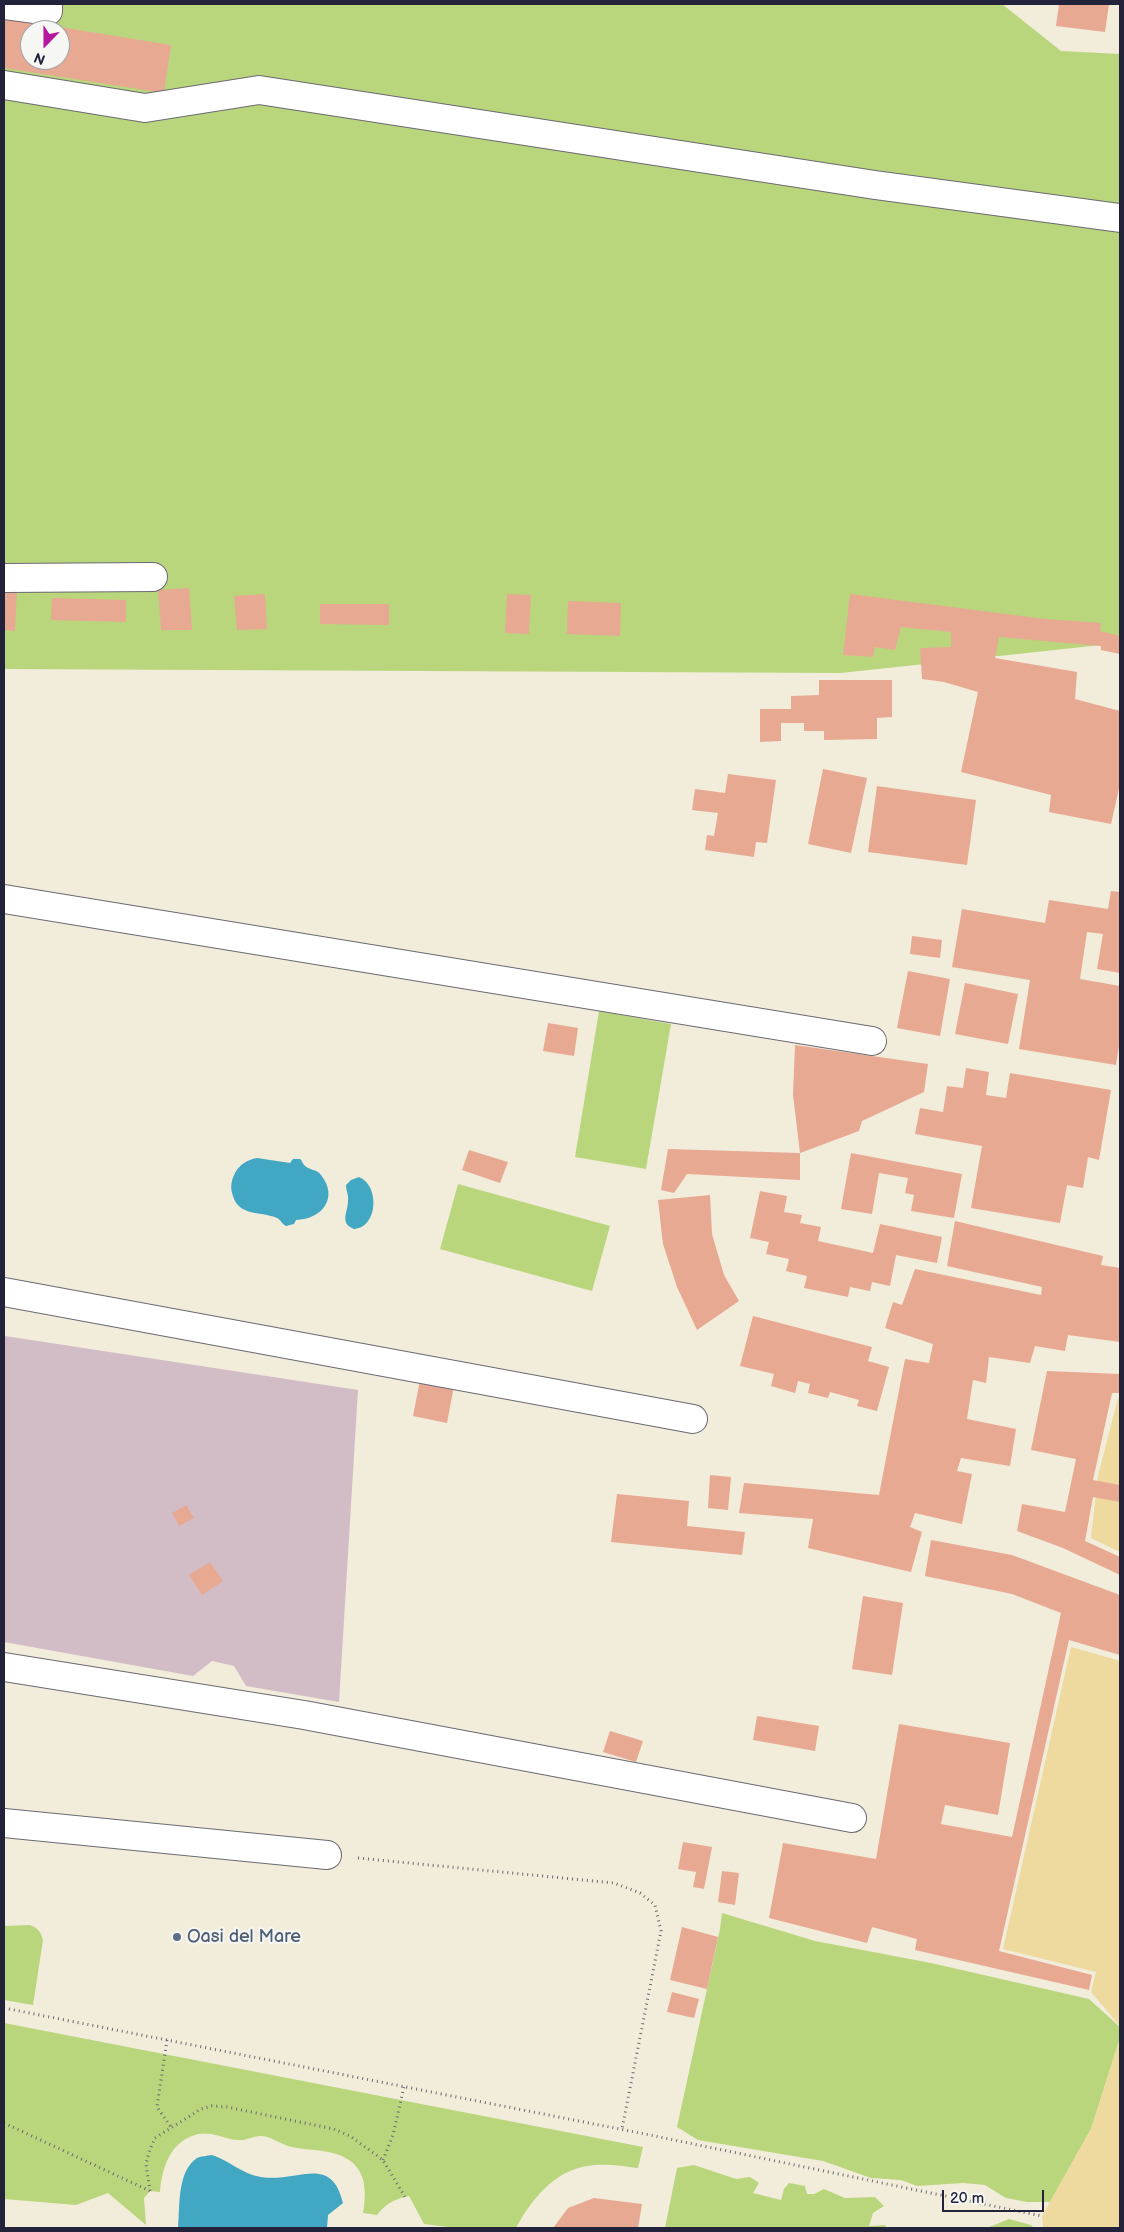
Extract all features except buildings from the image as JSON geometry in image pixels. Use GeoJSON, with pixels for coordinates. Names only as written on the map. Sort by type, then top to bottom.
{"type":"FeatureCollection","features":[{"type":"Feature","properties":{"kind":"lane"},"geometry":{"type":"LineString","coordinates":[[4,5],[48,11],[48,4]]}},
{"type":"Feature","properties":{"kind":"lane"},"geometry":{"type":"LineString","coordinates":[[4,85],[145,108],[259,90],[876,185],[1120,218]]}},
{"type":"Feature","properties":{"kind":"lane"},"geometry":{"type":"LineString","coordinates":[[4,578],[153,577]]}},
{"type":"Feature","properties":{"kind":"lane"},"geometry":{"type":"LineString","coordinates":[[4,899],[872,1041]]}},
{"type":"Feature","properties":{"kind":"lane"},"geometry":{"type":"LineString","coordinates":[[4,1292],[693,1419]]}},
{"type":"Feature","properties":{"kind":"lane"},"geometry":{"type":"LineString","coordinates":[[4,1667],[304,1715],[852,1818]]}},
{"type":"Feature","properties":{"kind":"lane"},"geometry":{"type":"LineString","coordinates":[[4,1823],[327,1855]]}},
{"type":"Feature","properties":{"kind":"path"},"geometry":{"type":"LineString","coordinates":[[327,1855],[614,1883],[640,1893],[655,1905],[662,1931],[622,2130]]}},
{"type":"Feature","properties":{"kind":"path"},"geometry":{"type":"LineString","coordinates":[[4,2008],[622,2130],[1042,2216]]}},
{"type":"Feature","properties":{"kind":"path"},"geometry":{"type":"LineString","coordinates":[[167,2040],[156,2099],[157,2107],[171,2127]]}},
{"type":"Feature","properties":{"kind":"path"},"geometry":{"type":"LineString","coordinates":[[383,2160],[393,2135],[404,2087]]}},
{"type":"Feature","properties":{"kind":"path"},"geometry":{"type":"LineString","coordinates":[[4,2123],[150,2191],[146,2164],[148,2152],[155,2138],[201,2109],[212,2106],[227,2107],[334,2129],[350,2136],[383,2160],[405,2197]]}},
{"type":"Feature","properties":{"kind":"shaded area"},"geometry":{"type":"Polygon","coordinates":[[[5,1336],[358,1390],[339,1702],[246,1686],[234,1666],[212,1661],[193,1676],[4,1642],[5,1336]]]}},
{"type":"Feature","properties":{"kind":"green space"},"geometry":{"type":"Polygon","coordinates":[[[4,4],[1002,4],[1061,51],[1120,54],[1120,643],[841,673],[4,669],[4,4]]]}},
{"type":"Feature","properties":{"kind":"green space"},"geometry":{"type":"Polygon","coordinates":[[[599,1011],[671,1024],[646,1169],[575,1157],[599,1011]]]}},
{"type":"Feature","properties":{"kind":"green space"},"geometry":{"type":"Polygon","coordinates":[[[458,1184],[610,1226],[592,1291],[440,1249],[458,1184]]]}},
{"type":"Feature","properties":{"kind":"green space"},"geometry":{"type":"Polygon","coordinates":[[[722,1913],[815,1941],[931,1963],[1089,1999],[1120,2027],[1120,2038],[1091,2129],[1050,2202],[1027,2202],[1006,2198],[985,2185],[963,2183],[917,2186],[901,2180],[871,2178],[823,2161],[698,2140],[677,2127],[722,1913]]]}},
{"type":"Feature","properties":{"kind":"green space"},"geometry":{"type":"Polygon","coordinates":[[[30,1925],[39,1931],[43,1940],[33,2005],[4,2000],[4,1926],[30,1925]]]}},
{"type":"Feature","properties":{"kind":"green space"},"geometry":{"type":"Polygon","coordinates":[[[4,2023],[643,2147],[638,2168],[593,2165],[575,2169],[554,2180],[536,2197],[516,2228],[456,2228],[424,2224],[409,2196],[391,2202],[377,2215],[363,2213],[365,2193],[363,2180],[358,2168],[353,2163],[338,2154],[296,2148],[263,2136],[240,2140],[204,2133],[184,2140],[168,2159],[160,2192],[150,2191],[144,2198],[146,2225],[108,2193],[76,2205],[4,2199],[4,2023]]]}},
{"type":"Feature","properties":{"kind":"green space"},"geometry":{"type":"Polygon","coordinates":[[[694,2165],[736,2179],[750,2177],[759,2183],[753,2193],[781,2200],[784,2189],[789,2183],[805,2186],[807,2194],[814,2194],[824,2189],[845,2198],[875,2197],[884,2206],[873,2213],[869,2226],[886,2225],[885,2228],[665,2228],[677,2168],[694,2165]]]}},
{"type":"Feature","properties":{"kind":"green space"},"geometry":{"type":"Polygon","coordinates":[[[1009,2219],[1031,2225],[1034,2228],[987,2228],[1009,2219]]]}},
{"type":"Feature","properties":{"kind":"sand"},"geometry":{"type":"Polygon","coordinates":[[[1118,1398],[1120,1398],[1120,1552],[1091,1538],[1098,1476],[1118,1398]]]}},
{"type":"Feature","properties":{"kind":"sand"},"geometry":{"type":"Polygon","coordinates":[[[1071,1647],[1120,1661],[1120,2026],[1091,1992],[1096,1972],[1003,1949],[1071,1647]]]}},
{"type":"Feature","properties":{"kind":"sand"},"geometry":{"type":"Polygon","coordinates":[[[1120,2038],[1120,2228],[1043,2228],[1042,2216],[1091,2129],[1120,2038]]]}},
{"type":"Feature","properties":{"kind":"water"},"geometry":{"type":"Polygon","coordinates":[[[257,1158],[290,1163],[293,1159],[301,1159],[306,1167],[319,1173],[326,1183],[328,1199],[325,1206],[313,1216],[296,1220],[294,1224],[286,1226],[277,1218],[240,1207],[236,1203],[231,1187],[235,1173],[247,1161],[257,1158]]]}},
{"type":"Feature","properties":{"kind":"water"},"geometry":{"type":"Polygon","coordinates":[[[359,1177],[366,1181],[370,1188],[373,1206],[368,1222],[362,1227],[354,1229],[349,1227],[345,1217],[348,1205],[346,1185],[351,1180],[359,1177]]]}},
{"type":"Feature","properties":{"kind":"water"},"geometry":{"type":"Polygon","coordinates":[[[212,2155],[248,2173],[261,2177],[274,2178],[321,2174],[330,2179],[338,2188],[343,2203],[328,2215],[327,2228],[178,2228],[181,2190],[186,2171],[197,2158],[212,2155]]]}},
{"type":"Feature","properties":{"kind":"place","name":"Oasi del Mare"},"geometry":{"type":"Point","coordinates":[177,1937]}}]}
